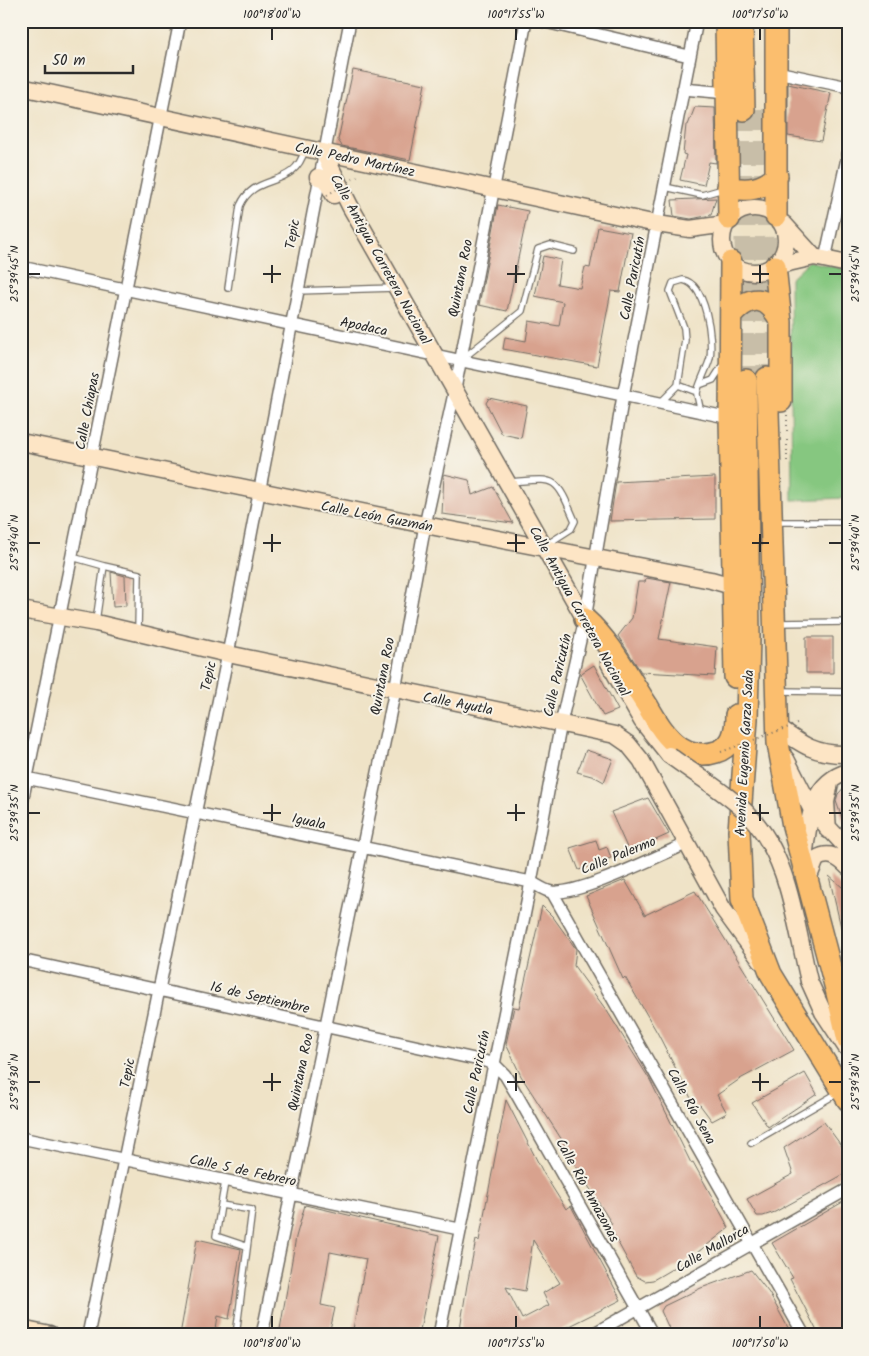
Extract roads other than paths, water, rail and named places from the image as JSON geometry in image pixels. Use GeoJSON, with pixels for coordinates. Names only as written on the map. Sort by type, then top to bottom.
{"type":"FeatureCollection","features":[{"type":"Feature","properties":{"kind":"highway"},"geometry":{"type":"LineString","coordinates":[[726,21],[727,221]]}},
{"type":"Feature","properties":{"kind":"highway"},"geometry":{"type":"LineString","coordinates":[[742,21],[754,109],[762,21]]}},
{"type":"Feature","properties":{"kind":"highway"},"geometry":{"type":"LineString","coordinates":[[776,21],[778,218]]}},
{"type":"Feature","properties":{"kind":"highway"},"geometry":{"type":"LineString","coordinates":[[728,187],[756,189],[767,185],[777,176]]}},
{"type":"Feature","properties":{"kind":"highway"},"geometry":{"type":"LineString","coordinates":[[585,619],[601,634],[665,732],[679,747],[690,753],[716,752],[730,743],[735,729],[736,696],[730,418],[730,324],[726,254]]}},
{"type":"Feature","properties":{"kind":"highway"},"geometry":{"type":"LineString","coordinates":[[773,614],[781,578],[782,522],[781,322],[776,266]]}},
{"type":"Feature","properties":{"kind":"highway"},"geometry":{"type":"LineString","coordinates":[[730,324],[747,302],[759,300],[772,307],[781,322]]}},
{"type":"Feature","properties":{"kind":"highway","name":"Avenida Eugenio Garza Sada"},"geometry":{"type":"LineString","coordinates":[[845,1095],[771,974],[747,914],[741,887],[741,784],[749,676],[757,379],[773,614],[776,691],[784,731],[785,792],[806,869],[842,986],[848,1040]]}},
{"type":"Feature","properties":{"kind":"highway"},"geometry":{"type":"LineString","coordinates":[[733,591],[749,637]]}},
{"type":"Feature","properties":{"kind":"highway"},"geometry":{"type":"LineString","coordinates":[[736,696],[749,676]]}},
{"type":"Feature","properties":{"kind":"main road","name":"Calle Pedro Martínez"},"geometry":{"type":"LineString","coordinates":[[21,87],[657,224],[690,229],[727,221]]}},
{"type":"Feature","properties":{"kind":"main road","name":"Calle Antigua Carretera Nacional"},"geometry":{"type":"LineString","coordinates":[[323,152],[367,236],[642,721],[669,755],[745,812],[771,845],[786,884],[809,981],[823,1012],[848,1049]]}},
{"type":"Feature","properties":{"kind":"main road"},"geometry":{"type":"LineString","coordinates":[[318,177],[325,179],[354,230],[367,236]]}},
{"type":"Feature","properties":{"kind":"main road"},"geometry":{"type":"LineString","coordinates":[[820,258],[778,218],[768,211],[749,208],[739,211],[727,221],[722,235],[726,254],[738,268],[756,272],[776,266],[820,258],[848,264]]}},
{"type":"Feature","properties":{"kind":"main road"},"geometry":{"type":"LineString","coordinates":[[776,266],[786,245],[787,235],[778,218]]}},
{"type":"Feature","properties":{"kind":"main road","name":"Calle Pedro Martínez"},"geometry":{"type":"LineString","coordinates":[[690,229],[726,254]]}},
{"type":"Feature","properties":{"kind":"main road","name":"Calle León Guzmán"},"geometry":{"type":"LineString","coordinates":[[21,442],[258,492],[424,525],[544,546],[733,591]]}},
{"type":"Feature","properties":{"kind":"main road","name":"Calle Ayutla"},"geometry":{"type":"LineString","coordinates":[[21,610],[96,623],[228,654],[614,735],[628,744],[641,760],[686,844],[724,909],[771,974]]}},
{"type":"Feature","properties":{"kind":"main road"},"geometry":{"type":"LineString","coordinates":[[784,731],[810,749],[821,753],[848,754]]}},
{"type":"Feature","properties":{"kind":"main road"},"geometry":{"type":"LineString","coordinates":[[784,731],[812,810],[828,830],[848,849]]}},
{"type":"Feature","properties":{"kind":"main road"},"geometry":{"type":"LineString","coordinates":[[806,869],[812,810],[818,793],[831,778],[848,772]]}},
{"type":"Feature","properties":{"kind":"main road"},"geometry":{"type":"LineString","coordinates":[[828,830],[826,802],[831,778]]}},
{"type":"Feature","properties":{"kind":"main road"},"geometry":{"type":"LineString","coordinates":[[806,869],[825,855],[834,856],[848,867]]}},
{"type":"Feature","properties":{"kind":"main road"},"geometry":{"type":"LineString","coordinates":[[21,1329],[50,1335]]}},
{"type":"Feature","properties":{"kind":"street","name":"Calle Chiapas"},"geometry":{"type":"LineString","coordinates":[[21,807],[24,778],[93,458],[180,21]]}},
{"type":"Feature","properties":{"kind":"street","name":"Tepic"},"geometry":{"type":"LineString","coordinates":[[88,1335],[228,654],[318,177],[350,21]]}},
{"type":"Feature","properties":{"kind":"street","name":"Quintana Roo"},"geometry":{"type":"LineString","coordinates":[[262,1335],[395,690],[424,525],[455,390],[526,21]]}},
{"type":"Feature","properties":{"kind":"street"},"geometry":{"type":"LineString","coordinates":[[541,21],[689,56]]}},
{"type":"Feature","properties":{"kind":"street","name":"Calle Paricutín"},"geometry":{"type":"LineString","coordinates":[[439,1335],[531,882],[560,723],[585,619],[594,557],[623,396],[697,21]]}},
{"type":"Feature","properties":{"kind":"street"},"geometry":{"type":"LineString","coordinates":[[777,72],[848,87]]}},
{"type":"Feature","properties":{"kind":"street"},"geometry":{"type":"LineString","coordinates":[[683,89],[727,93]]}},
{"type":"Feature","properties":{"kind":"street"},"geometry":{"type":"LineString","coordinates":[[820,258],[846,169],[848,154]]}},
{"type":"Feature","properties":{"kind":"street","name":"Apodaca"},"geometry":{"type":"LineString","coordinates":[[21,266],[460,362],[730,418]]}},
{"type":"Feature","properties":{"kind":"street","name":"Iguala"},"geometry":{"type":"LineString","coordinates":[[24,778],[531,882]]}},
{"type":"Feature","properties":{"kind":"street","name":"Calle Palermo"},"geometry":{"type":"LineString","coordinates":[[552,892],[578,887],[609,877],[686,844]]}},
{"type":"Feature","properties":{"kind":"street"},"geometry":{"type":"LineString","coordinates":[[531,882],[552,892]]}},
{"type":"Feature","properties":{"kind":"street","name":"Calle Río Sena"},"geometry":{"type":"LineString","coordinates":[[552,892],[804,1335]]}},
{"type":"Feature","properties":{"kind":"street","name":"16 de Septiembre"},"geometry":{"type":"LineString","coordinates":[[21,960],[325,1028],[493,1063]]}},
{"type":"Feature","properties":{"kind":"street","name":"Calle Río Amazonas"},"geometry":{"type":"LineString","coordinates":[[493,1063],[505,1075],[517,1095],[652,1335]]}},
{"type":"Feature","properties":{"kind":"street","name":"Calle 5 de Febrero"},"geometry":{"type":"LineString","coordinates":[[21,1138],[459,1230]]}},
{"type":"Feature","properties":{"kind":"street","name":"Calle Mallorca"},"geometry":{"type":"LineString","coordinates":[[591,1335],[848,1189]]}},
{"type":"Feature","properties":{"kind":"lane"},"geometry":{"type":"LineString","coordinates":[[228,288],[240,206],[245,194],[252,188],[289,174],[301,163],[305,148]]}},
{"type":"Feature","properties":{"kind":"lane"},"geometry":{"type":"LineString","coordinates":[[665,187],[702,195],[728,187]]}},
{"type":"Feature","properties":{"kind":"lane"},"geometry":{"type":"LineString","coordinates":[[460,362],[522,311],[538,249],[550,245],[574,251]]}},
{"type":"Feature","properties":{"kind":"lane"},"geometry":{"type":"LineString","coordinates":[[659,404],[678,385],[684,334],[670,291],[673,283],[682,280],[692,283],[698,293],[708,320],[711,349],[702,384],[697,392],[701,412]]}},
{"type":"Feature","properties":{"kind":"lane"},"geometry":{"type":"LineString","coordinates":[[297,291],[397,288]]}},
{"type":"Feature","properties":{"kind":"lane"},"geometry":{"type":"LineString","coordinates":[[702,384],[714,380],[719,372],[730,324]]}},
{"type":"Feature","properties":{"kind":"lane"},"geometry":{"type":"LineString","coordinates":[[678,385],[697,392]]}},
{"type":"Feature","properties":{"kind":"lane"},"geometry":{"type":"LineString","coordinates":[[508,482],[547,479],[554,482],[567,502],[575,520],[571,529],[544,546]]}},
{"type":"Feature","properties":{"kind":"lane"},"geometry":{"type":"LineString","coordinates":[[782,522],[848,522]]}},
{"type":"Feature","properties":{"kind":"lane"},"geometry":{"type":"LineString","coordinates":[[72,557],[139,574],[138,634]]}},
{"type":"Feature","properties":{"kind":"lane"},"geometry":{"type":"LineString","coordinates":[[96,623],[104,566]]}},
{"type":"Feature","properties":{"kind":"lane"},"geometry":{"type":"LineString","coordinates":[[773,614],[848,622]]}},
{"type":"Feature","properties":{"kind":"lane"},"geometry":{"type":"LineString","coordinates":[[776,691],[848,692]]}},
{"type":"Feature","properties":{"kind":"lane"},"geometry":{"type":"LineString","coordinates":[[751,1143],[845,1095]]}},
{"type":"Feature","properties":{"kind":"lane"},"geometry":{"type":"LineString","coordinates":[[225,1182],[216,1236],[246,1246]]}},
{"type":"Feature","properties":{"kind":"lane"},"geometry":{"type":"LineString","coordinates":[[221,1205],[252,1210],[236,1335]]}},
{"type":"Feature","properties":{"kind":"tunnel"},"geometry":{"type":"LineString","coordinates":[[764,109],[767,378]]}},
{"type":"Feature","properties":{"kind":"tunnel"},"geometry":{"type":"LineString","coordinates":[[744,110],[746,380]]}}]}
